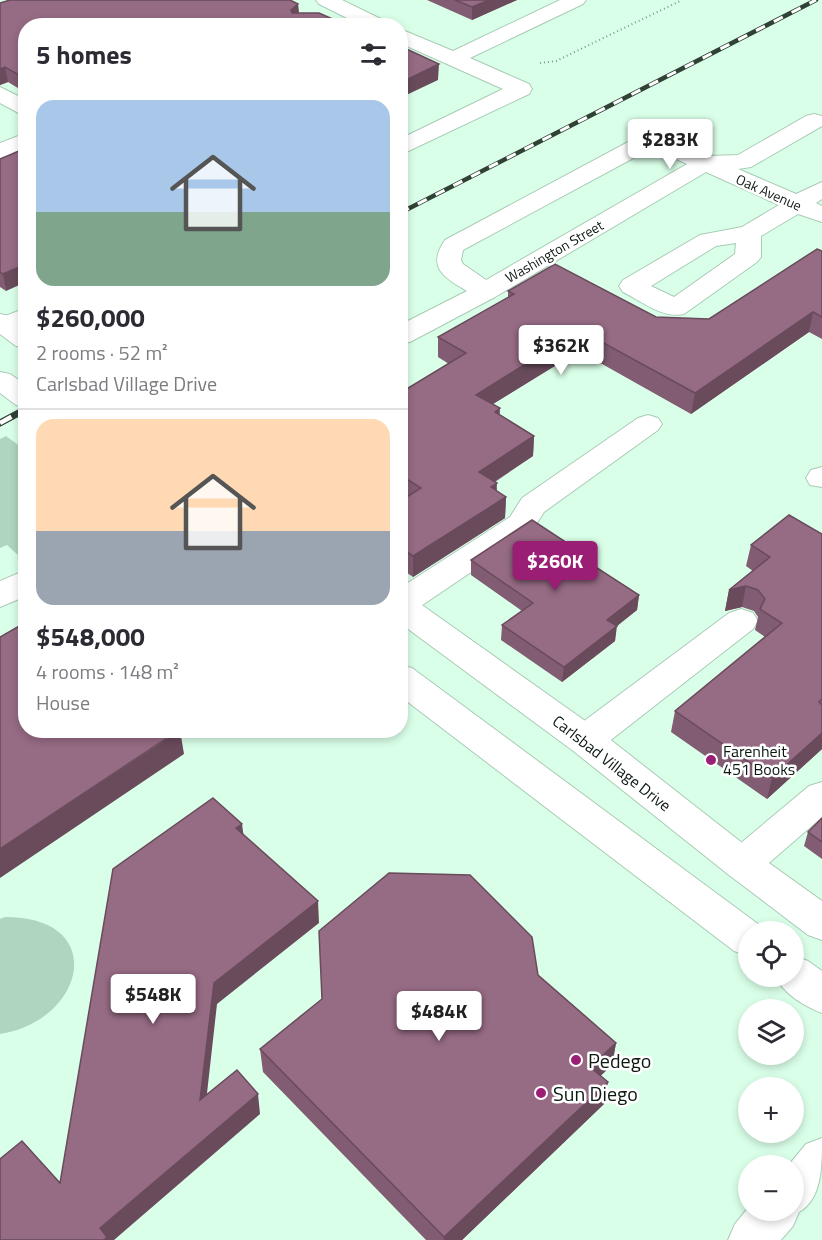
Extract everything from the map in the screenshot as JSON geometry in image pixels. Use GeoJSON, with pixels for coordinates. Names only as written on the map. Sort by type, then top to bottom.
{"type":"FeatureCollection","features":[{"type":"Feature","properties":{"kind":"street"},"geometry":{"type":"LineString","coordinates":[[452,59],[571,1]]}},
{"type":"Feature","properties":{"kind":"street"},"geometry":{"type":"LineString","coordinates":[[331,9],[357,18]]}},
{"type":"Feature","properties":{"kind":"street"},"geometry":{"type":"LineString","coordinates":[[408,39],[521,89],[408,144]]}},
{"type":"Feature","properties":{"kind":"street"},"geometry":{"type":"LineString","coordinates":[[0,94],[18,105]]}},
{"type":"Feature","properties":{"kind":"street"},"geometry":{"type":"LineString","coordinates":[[705,163],[743,162],[814,121]]}},
{"type":"Feature","properties":{"kind":"street","name":"Oak Avenue"},"geometry":{"type":"LineString","coordinates":[[486,291],[455,272],[450,265],[447,260],[448,251],[454,245],[651,139],[822,216]]}},
{"type":"Feature","properties":{"kind":"street"},"geometry":{"type":"LineString","coordinates":[[0,151],[18,143]]}},
{"type":"Feature","properties":{"kind":"street","name":"Washington Street"},"geometry":{"type":"LineString","coordinates":[[408,332],[486,291],[705,163]]}},
{"type":"Feature","properties":{"kind":"street"},"geometry":{"type":"LineString","coordinates":[[749,233],[822,189]]}},
{"type":"Feature","properties":{"kind":"street"},"geometry":{"type":"LineString","coordinates":[[0,380],[18,393]]}},
{"type":"Feature","properties":{"kind":"street"},"geometry":{"type":"LineString","coordinates":[[408,600],[521,524],[533,505],[648,424]]}},
{"type":"Feature","properties":{"kind":"street"},"geometry":{"type":"LineString","coordinates":[[0,596],[18,586]]}},
{"type":"Feature","properties":{"kind":"street","name":"Carlsbad Village Drive"},"geometry":{"type":"LineString","coordinates":[[408,611],[585,740],[742,864],[822,923]]}},
{"type":"Feature","properties":{"kind":"street"},"geometry":{"type":"LineString","coordinates":[[585,740],[741,621]]}},
{"type":"Feature","properties":{"kind":"street"},"geometry":{"type":"LineString","coordinates":[[408,683],[738,931]]}},
{"type":"Feature","properties":{"kind":"street"},"geometry":{"type":"LineString","coordinates":[[742,864],[822,796]]}},
{"type":"Feature","properties":{"kind":"street"},"geometry":{"type":"LineString","coordinates":[[804,981],[822,995]]}},
{"type":"Feature","properties":{"kind":"street"},"geometry":{"type":"LineString","coordinates":[[804,1180],[822,1159]]}},
{"type":"Feature","properties":{"kind":"street"},"geometry":{"type":"LineString","coordinates":[[751,1240],[767,1221]]}},
{"type":"Feature","properties":{"kind":"green space"},"geometry":{"type":"Polygon","coordinates":[[[6,436],[18,445],[18,555],[7,545],[0,548],[0,439],[6,436]]]}},
{"type":"Feature","properties":{"kind":"green space"},"geometry":{"type":"Polygon","coordinates":[[[5,917],[38,921],[60,933],[72,951],[74,971],[67,991],[51,1010],[29,1025],[0,1034],[0,919],[5,917]]]}},
{"type":"Feature","properties":{"kind":"building"},"geometry":{"type":"Polygon","coordinates":[[[10,0],[290,0],[298,4],[291,10],[292,13],[319,13],[330,18],[18,18],[18,74],[5,67],[0,69],[0,3],[10,0]]]}},
{"type":"Feature","properties":{"kind":"building"},"geometry":{"type":"Polygon","coordinates":[[[455,0],[489,0],[472,7],[455,0]]]}},
{"type":"Feature","properties":{"kind":"building"},"geometry":{"type":"Polygon","coordinates":[[[408,50],[439,64],[408,79],[408,50]]]}},
{"type":"Feature","properties":{"kind":"building"},"geometry":{"type":"Polygon","coordinates":[[[18,151],[18,267],[3,274],[0,272],[0,159],[18,151]]]}},
{"type":"Feature","properties":{"kind":"building"},"geometry":{"type":"Polygon","coordinates":[[[817,249],[822,251],[822,317],[813,312],[695,393],[580,330],[476,395],[500,408],[495,412],[534,436],[479,472],[497,483],[491,487],[506,497],[413,556],[408,553],[408,496],[421,488],[408,480],[408,388],[466,353],[438,337],[514,294],[508,291],[555,264],[656,317],[709,319],[817,249]]]}},
{"type":"Feature","properties":{"kind":"building"},"geometry":{"type":"Polygon","coordinates":[[[789,515],[822,534],[822,699],[819,702],[822,705],[822,733],[772,778],[675,711],[782,623],[760,609],[765,599],[758,590],[746,586],[729,590],[770,557],[751,545],[789,515]]]}},
{"type":"Feature","properties":{"kind":"building"},"geometry":{"type":"Polygon","coordinates":[[[532,520],[584,554],[580,557],[639,595],[607,620],[617,626],[564,667],[502,625],[533,603],[471,560],[532,520]]]}},
{"type":"Feature","properties":{"kind":"building"},"geometry":{"type":"Polygon","coordinates":[[[18,627],[18,738],[167,738],[0,849],[0,637],[18,627]]]}},
{"type":"Feature","properties":{"kind":"building"},"geometry":{"type":"Polygon","coordinates":[[[213,798],[242,824],[236,828],[318,901],[214,983],[200,1100],[237,1070],[258,1094],[100,1228],[107,1237],[104,1240],[0,1240],[0,1159],[22,1141],[60,1183],[113,869],[213,798]]]}},
{"type":"Feature","properties":{"kind":"building"},"geometry":{"type":"Polygon","coordinates":[[[822,818],[822,842],[808,832],[822,818]]]}},
{"type":"Feature","properties":{"kind":"building"},"geometry":{"type":"Polygon","coordinates":[[[389,873],[470,875],[532,937],[538,975],[616,1043],[590,1067],[608,1082],[444,1237],[260,1049],[322,999],[319,931],[389,873]]]}},
{"type":"Feature","properties":{"kind":"railway"},"geometry":{"type":"LineString","coordinates":[[408,209],[816,0]]}},
{"type":"Feature","properties":{"kind":"railway"},"geometry":{"type":"LineString","coordinates":[[0,423],[18,413]]}},
{"type":"Feature","properties":{"kind":"place","name":"Farenheit 451 Books"},"geometry":{"type":"Point","coordinates":[711,760]}},
{"type":"Feature","properties":{"kind":"place","name":"Pedego"},"geometry":{"type":"Point","coordinates":[576,1060]}},
{"type":"Feature","properties":{"kind":"place","name":"Sun Diego"},"geometry":{"type":"Point","coordinates":[541,1093]}}]}
